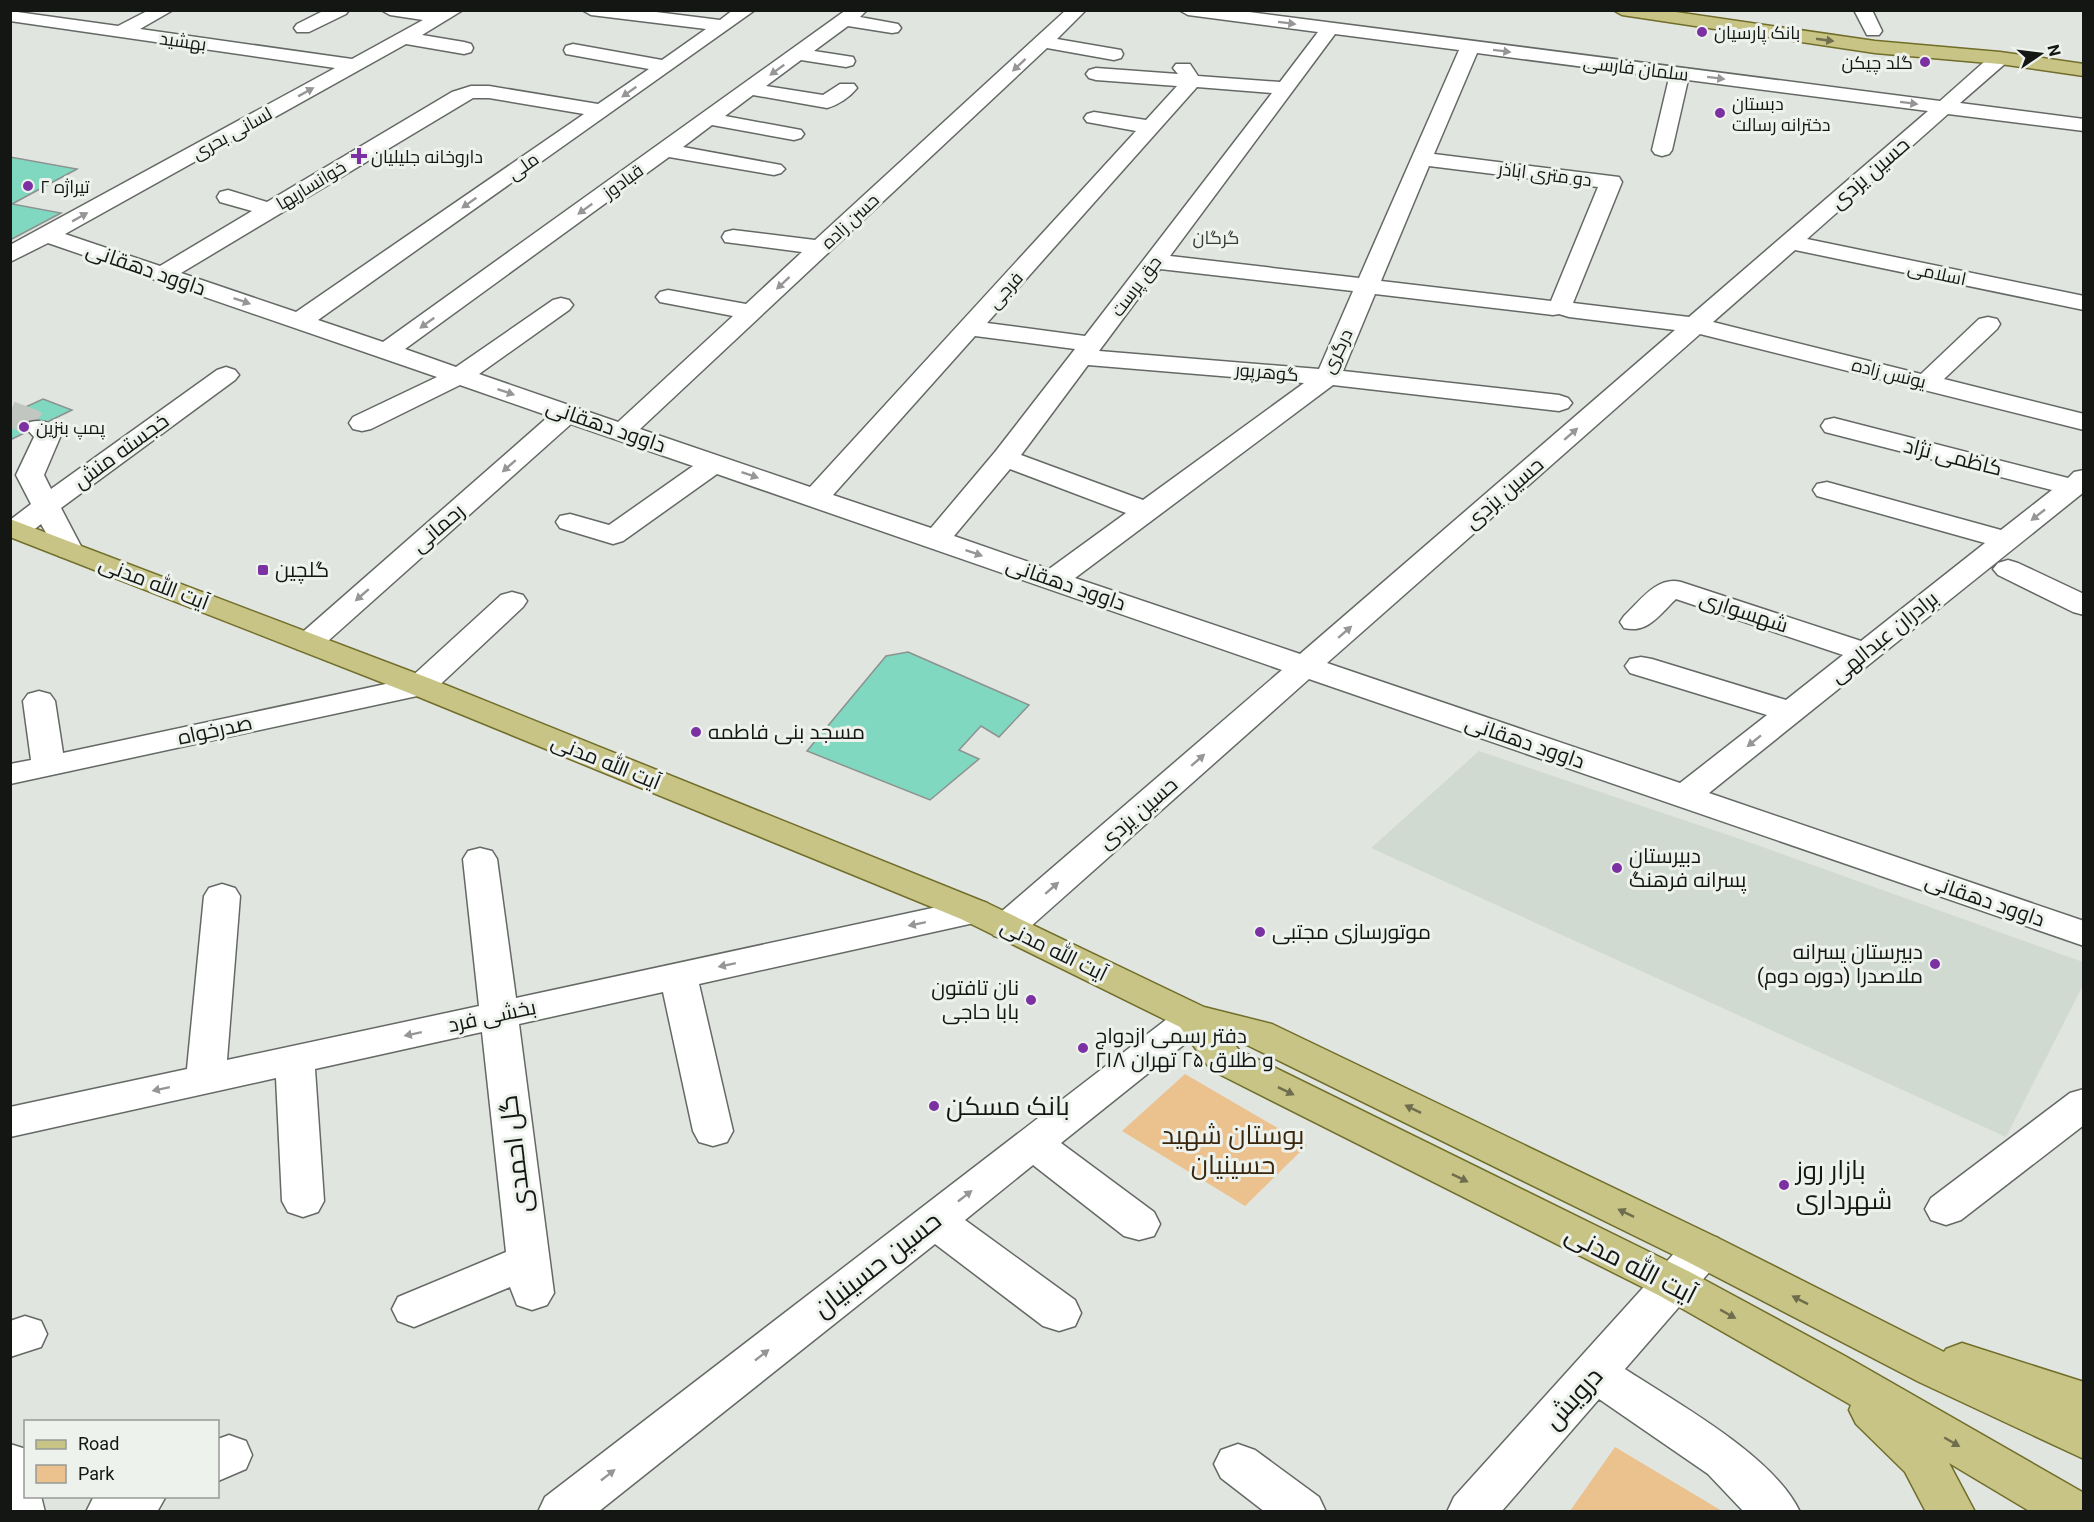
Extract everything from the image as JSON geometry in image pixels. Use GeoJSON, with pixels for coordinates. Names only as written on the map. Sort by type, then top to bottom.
{"type":"FeatureCollection","features":[{"type":"Feature","properties":{"kind":"main road"},"geometry":{"type":"LineString","coordinates":[[1713,10],[1873,31],[2000,58]]}},
{"type":"Feature","properties":{"kind":"main road"},"geometry":{"type":"LineString","coordinates":[[1624,11],[1875,47],[2000,58],[2084,70]]}},
{"type":"Feature","properties":{"kind":"main road","name":"آیت الله مدنی"},"geometry":{"type":"LineString","coordinates":[[14,528],[420,686],[991,919],[1193,1018],[1258,1034],[1703,1250],[1943,1373],[2084,1439]]}},
{"type":"Feature","properties":{"kind":"main road","name":"آیت الله مدنی"},"geometry":{"type":"LineString","coordinates":[[1193,1018],[1225,1060],[1675,1284],[1829,1369],[2074,1512]]}},
{"type":"Feature","properties":{"kind":"main road"},"geometry":{"type":"LineString","coordinates":[[1951,1512],[1922,1458],[1829,1369],[1852,1327],[2084,1401]]}},
{"type":"Feature","properties":{"kind":"street"},"geometry":{"type":"LineString","coordinates":[[120,32],[164,10]]}},
{"type":"Feature","properties":{"kind":"street"},"geometry":{"type":"LineString","coordinates":[[303,28],[340,10]]}},
{"type":"Feature","properties":{"kind":"street"},"geometry":{"type":"LineString","coordinates":[[390,10],[448,14]]}},
{"type":"Feature","properties":{"kind":"street"},"geometry":{"type":"LineString","coordinates":[[591,10],[631,13],[723,26]]}},
{"type":"Feature","properties":{"kind":"street","name":"ملی"},"geometry":{"type":"LineString","coordinates":[[300,321],[746,10]]}},
{"type":"Feature","properties":{"kind":"street","name":"حسن زاده"},"geometry":{"type":"LineString","coordinates":[[622,432],[1077,10]]}},
{"type":"Feature","properties":{"kind":"street","name":"سلمان فارسی"},"geometry":{"type":"LineString","coordinates":[[1188,10],[1470,47],[1553,67],[1680,74],[2084,125]]}},
{"type":"Feature","properties":{"kind":"street"},"geometry":{"type":"LineString","coordinates":[[1863,10],[1873,31]]}},
{"type":"Feature","properties":{"kind":"street","name":"لسانی بحری"},"geometry":{"type":"LineString","coordinates":[[10,255],[448,14]]}},
{"type":"Feature","properties":{"kind":"street"},"geometry":{"type":"LineString","coordinates":[[851,15],[892,28]]}},
{"type":"Feature","properties":{"kind":"street","name":"قبادوز"},"geometry":{"type":"LineString","coordinates":[[387,351],[851,15]]}},
{"type":"Feature","properties":{"kind":"street","name":"بهشید"},"geometry":{"type":"LineString","coordinates":[[10,16],[356,65]]}},
{"type":"Feature","properties":{"kind":"street","name":"حق پرست"},"geometry":{"type":"LineString","coordinates":[[936,540],[1005,458],[1330,29]]}},
{"type":"Feature","properties":{"kind":"street"},"geometry":{"type":"LineString","coordinates":[[404,39],[464,48]]}},
{"type":"Feature","properties":{"kind":"street"},"geometry":{"type":"LineString","coordinates":[[552,63],[590,40]]}},
{"type":"Feature","properties":{"kind":"street"},"geometry":{"type":"LineString","coordinates":[[1044,42],[1114,54]]}},
{"type":"Feature","properties":{"kind":"street","name":"درگری"},"geometry":{"type":"LineString","coordinates":[[1053,580],[1328,377],[1470,47]]}},
{"type":"Feature","properties":{"kind":"street"},"geometry":{"type":"LineString","coordinates":[[573,50],[666,66]]}},
{"type":"Feature","properties":{"kind":"street"},"geometry":{"type":"LineString","coordinates":[[798,54],[846,61]]}},
{"type":"Feature","properties":{"kind":"street","name":"حسین یزدی"},"geometry":{"type":"LineString","coordinates":[[991,919],[1305,666],[2000,58]]}},
{"type":"Feature","properties":{"kind":"street"},"geometry":{"type":"LineString","coordinates":[[1096,74],[1188,75],[1286,88]]}},
{"type":"Feature","properties":{"kind":"street"},"geometry":{"type":"LineString","coordinates":[[1662,150],[1680,74]]}},
{"type":"Feature","properties":{"kind":"street","name":"فرجی"},"geometry":{"type":"LineString","coordinates":[[816,498],[1151,127],[1188,75]]}},
{"type":"Feature","properties":{"kind":"street"},"geometry":{"type":"LineString","coordinates":[[750,89],[827,102],[848,88]]}},
{"type":"Feature","properties":{"kind":"street","name":"خوانساریها"},"geometry":{"type":"LineString","coordinates":[[163,274],[459,96],[471,92],[489,92],[602,111]]}},
{"type":"Feature","properties":{"kind":"street"},"geometry":{"type":"LineString","coordinates":[[1094,117],[1151,127]]}},
{"type":"Feature","properties":{"kind":"street"},"geometry":{"type":"LineString","coordinates":[[709,119],[794,134]]}},
{"type":"Feature","properties":{"kind":"street"},"geometry":{"type":"LineString","coordinates":[[666,150],[774,169]]}},
{"type":"Feature","properties":{"kind":"street","name":"دو متری اباذر"},"geometry":{"type":"LineString","coordinates":[[1422,159],[1611,182],[1561,306]]}},
{"type":"Feature","properties":{"kind":"street"},"geometry":{"type":"LineString","coordinates":[[228,197],[270,210]]}},
{"type":"Feature","properties":{"kind":"street","name":"داوود دهقانی"},"geometry":{"type":"LineString","coordinates":[[47,235],[2084,934]]}},
{"type":"Feature","properties":{"kind":"street"},"geometry":{"type":"LineString","coordinates":[[733,237],[820,248]]}},
{"type":"Feature","properties":{"kind":"street","name":"اسلامی"},"geometry":{"type":"LineString","coordinates":[[1790,242],[2084,303]]}},
{"type":"Feature","properties":{"kind":"street","name":"یونس زاده"},"geometry":{"type":"LineString","coordinates":[[1155,261],[1561,306],[1695,325],[2084,422]]}},
{"type":"Feature","properties":{"kind":"street"},"geometry":{"type":"LineString","coordinates":[[668,297],[751,312]]}},
{"type":"Feature","properties":{"kind":"street"},"geometry":{"type":"LineString","coordinates":[[362,423],[460,376],[561,305]]}},
{"type":"Feature","properties":{"kind":"street"},"geometry":{"type":"LineString","coordinates":[[1926,383],[1988,324]]}},
{"type":"Feature","properties":{"kind":"street","name":"گوهرپور"},"geometry":{"type":"LineString","coordinates":[[971,328],[1087,350],[1559,403]]}},
{"type":"Feature","properties":{"kind":"street","name":"خجسته منش"},"geometry":{"type":"LineString","coordinates":[[14,528],[225,375]]}},
{"type":"Feature","properties":{"kind":"street","name":"رحمانی"},"geometry":{"type":"LineString","coordinates":[[308,643],[568,413]]}},
{"type":"Feature","properties":{"kind":"street","name":"کاظمی نژاد"},"geometry":{"type":"LineString","coordinates":[[1834,426],[2078,483]]}},
{"type":"Feature","properties":{"kind":"street"},"geometry":{"type":"LineString","coordinates":[[39,429],[48,435],[30,474],[69,550]]}},
{"type":"Feature","properties":{"kind":"street"},"geometry":{"type":"LineString","coordinates":[[1005,458],[1146,511]]}},
{"type":"Feature","properties":{"kind":"street"},"geometry":{"type":"LineString","coordinates":[[570,522],[613,534],[715,463]]}},
{"type":"Feature","properties":{"kind":"street","name":"برادران عبدالهی"},"geometry":{"type":"LineString","coordinates":[[1684,797],[1865,652],[2007,555],[2078,483]]}},
{"type":"Feature","properties":{"kind":"street"},"geometry":{"type":"LineString","coordinates":[[1827,490],[2007,555],[2084,606]]}},
{"type":"Feature","properties":{"kind":"street","name":"شهسواری"},"geometry":{"type":"LineString","coordinates":[[1635,622],[1671,588],[1865,652]]}},
{"type":"Feature","properties":{"kind":"street"},"geometry":{"type":"LineString","coordinates":[[420,686],[512,601]]}},
{"type":"Feature","properties":{"kind":"street"},"geometry":{"type":"LineString","coordinates":[[1641,666],[1791,712]]}},
{"type":"Feature","properties":{"kind":"street","name":"صدرخواه"},"geometry":{"type":"LineString","coordinates":[[10,774],[420,686]]}},
{"type":"Feature","properties":{"kind":"street"},"geometry":{"type":"LineString","coordinates":[[39,701],[48,766]]}},
{"type":"Feature","properties":{"kind":"street","name":"گل احمدی"},"geometry":{"type":"LineString","coordinates":[[414,1309],[530,1277],[480,859]]}},
{"type":"Feature","properties":{"kind":"street"},"geometry":{"type":"LineString","coordinates":[[206,1079],[222,896]]}},
{"type":"Feature","properties":{"kind":"street","name":"بخشی فرد"},"geometry":{"type":"LineString","coordinates":[[10,1122],[678,976],[991,919]]}},
{"type":"Feature","properties":{"kind":"street"},"geometry":{"type":"LineString","coordinates":[[678,976],[713,1131]]}},
{"type":"Feature","properties":{"kind":"street","name":"حسین حسینیان"},"geometry":{"type":"LineString","coordinates":[[562,1512],[1193,1018]]}},
{"type":"Feature","properties":{"kind":"street"},"geometry":{"type":"LineString","coordinates":[[295,1060],[303,1201]]}},
{"type":"Feature","properties":{"kind":"street"},"geometry":{"type":"LineString","coordinates":[[1946,1209],[2084,1103]]}},
{"type":"Feature","properties":{"kind":"street"},"geometry":{"type":"LineString","coordinates":[[1032,1143],[1139,1224]]}},
{"type":"Feature","properties":{"kind":"street"},"geometry":{"type":"LineString","coordinates":[[934,1220],[1059,1313]]}},
{"type":"Feature","properties":{"kind":"street","name":"درویش"},"geometry":{"type":"LineString","coordinates":[[1471,1512],[1703,1250]]}},
{"type":"Feature","properties":{"kind":"street"},"geometry":{"type":"LineString","coordinates":[[1596,1373],[1725,1460],[1776,1512]]}},
{"type":"Feature","properties":{"kind":"street"},"geometry":{"type":"LineString","coordinates":[[10,1464],[21,1512]]}},
{"type":"Feature","properties":{"kind":"street"},"geometry":{"type":"LineString","coordinates":[[1238,1464],[1302,1512]]}},
{"type":"Feature","properties":{"kind":"street"},"geometry":{"type":"LineString","coordinates":[[110,1512],[140,1498]]}},
{"type":"Feature","properties":{"kind":"shaded area"},"geometry":{"type":"Polygon","coordinates":[[[1479,751],[1746,841],[2083,962],[2083,985],[2006,1137],[1371,848],[1479,751]]]}},
{"type":"Feature","properties":{"kind":"green space","name":"بوستان شهید حسینیان"},"geometry":{"type":"Polygon","coordinates":[[[1185,1074],[1307,1145],[1245,1206],[1122,1131],[1185,1074]]]}},
{"type":"Feature","properties":{"kind":"green space"},"geometry":{"type":"Polygon","coordinates":[[[1615,1447],[1722,1511],[1570,1511],[1615,1447]]]}},
{"type":"Feature","properties":{"kind":"building","name":"تیراژه ۲"},"geometry":{"type":"Polygon","coordinates":[[[10,157],[77,169],[12,204],[61,213],[10,240],[10,157]]]}},
{"type":"Feature","properties":{"kind":"building","name":"پمپ بنزین"},"geometry":{"type":"Polygon","coordinates":[[[43,399],[72,410],[10,440],[10,414],[43,399]]]}},
{"type":"Feature","properties":{"kind":"building"},"geometry":{"type":"Polygon","coordinates":[[[908,652],[1029,705],[999,737],[981,726],[959,750],[979,759],[930,800],[807,751],[886,656],[908,652]]]}},
{"type":"Feature","properties":{"kind":"tunnel"},"geometry":{"type":"LineString","coordinates":[[10,414],[32,422],[39,428]]}},
{"type":"Feature","properties":{"kind":"place","name":"بانک پارسیان"},"geometry":{"type":"Point","coordinates":[1702,32]}},
{"type":"Feature","properties":{"kind":"place","name":"گلد چیکن"},"geometry":{"type":"Point","coordinates":[1925,62]}},
{"type":"Feature","properties":{"kind":"place","name":"دبستان دخترانه رسالت"},"geometry":{"type":"Point","coordinates":[1720,113]}},
{"type":"Feature","properties":{"kind":"place","name":"داروخانه جلیلیان"},"geometry":{"type":"Point","coordinates":[359,156]}},
{"type":"Feature","properties":{"kind":"place","name":"تیراژه ۲"},"geometry":{"type":"Point","coordinates":[28,186]}},
{"type":"Feature","properties":{"kind":"place","name":"پمپ بنزین"},"geometry":{"type":"Point","coordinates":[24,427]}},
{"type":"Feature","properties":{"kind":"place","name":"گلچین"},"geometry":{"type":"Point","coordinates":[263,570]}},
{"type":"Feature","properties":{"kind":"place","name":"مسجد بنی فاطمه"},"geometry":{"type":"Point","coordinates":[696,732]}},
{"type":"Feature","properties":{"kind":"place","name":"دبیرستان پسرانه فرهنگ"},"geometry":{"type":"Point","coordinates":[1617,868]}},
{"type":"Feature","properties":{"kind":"place","name":"موتورسازی مجتبی"},"geometry":{"type":"Point","coordinates":[1260,932]}},
{"type":"Feature","properties":{"kind":"place","name":"دبيرستان پسرانه ملاصدرا (دوره دوم)"},"geometry":{"type":"Point","coordinates":[1935,964]}},
{"type":"Feature","properties":{"kind":"place","name":"نان تافتون بابا حاجی"},"geometry":{"type":"Point","coordinates":[1031,1000]}},
{"type":"Feature","properties":{"kind":"place","name":"دفتر رسمی ازدواج ۲۱۸ و طلاق ۲۵ تهران"},"geometry":{"type":"Point","coordinates":[1083,1048]}},
{"type":"Feature","properties":{"kind":"place","name":"بانک مسکن"},"geometry":{"type":"Point","coordinates":[934,1106]}},
{"type":"Feature","properties":{"kind":"place","name":"بازار روز شهرداری"},"geometry":{"type":"Point","coordinates":[1784,1185]}},
{"type":"Feature","properties":{"kind":"district","name":"گرگان"},"geometry":{"type":"Point","coordinates":[1216,237]}}]}
